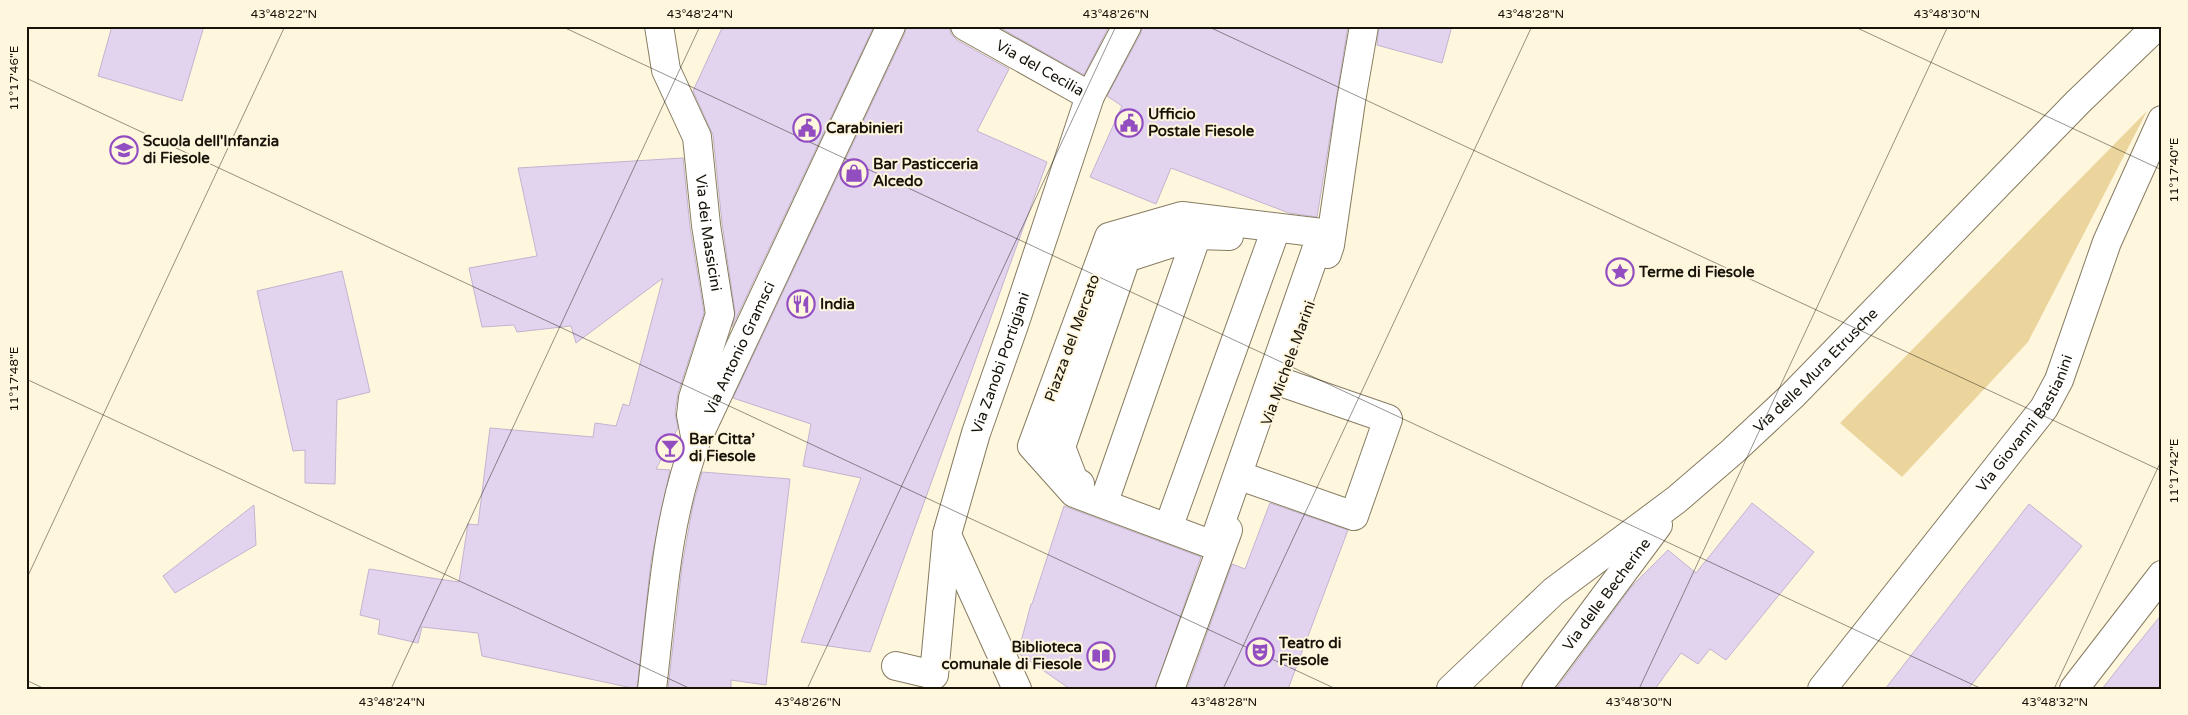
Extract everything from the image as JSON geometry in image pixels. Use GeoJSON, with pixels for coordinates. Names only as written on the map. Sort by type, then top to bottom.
{"type":"FeatureCollection","features":[{"type":"Feature","properties":{"kind":"street","name":"Via dei Massicini"},"geometry":{"type":"LineString","coordinates":[[659,26],[666,70],[697,137],[706,225],[720,314],[693,398],[691,415],[696,441]]}},
{"type":"Feature","properties":{"kind":"street","name":"Via Antonio Gramsci"},"geometry":{"type":"LineString","coordinates":[[652,689],[667,553],[674,511],[683,476],[696,441],[891,26]]}},
{"type":"Feature","properties":{"kind":"street","name":"Via del Cecilia"},"geometry":{"type":"LineString","coordinates":[[965,26],[1090,96]]}},
{"type":"Feature","properties":{"kind":"street","name":"Via Zanobi Portigiani"},"geometry":{"type":"LineString","coordinates":[[896,666],[934,675],[946,534],[976,433],[1090,96],[1127,26]]}},
{"type":"Feature","properties":{"kind":"street","name":"Via Michele Marini"},"geometry":{"type":"LineString","coordinates":[[1170,689],[1281,382],[1326,239],[1364,26]]}},
{"type":"Feature","properties":{"kind":"street","name":"Via delle Mura Etrusche"},"geometry":{"type":"LineString","coordinates":[[1451,689],[1554,591],[1676,500],[1733,451],[1792,395],[2078,102],[2157,26]]}},
{"type":"Feature","properties":{"kind":"street","name":"Via Giovanni Bastianini"},"geometry":{"type":"LineString","coordinates":[[1822,689],[2044,408],[2059,380],[2107,242],[2162,120]]}},
{"type":"Feature","properties":{"kind":"street","name":"Piazza del Mercato"},"geometry":{"type":"LineString","coordinates":[[1182,216],[1326,239],[1213,545],[1074,493],[1032,446],[1109,237],[1182,216]]}},
{"type":"Feature","properties":{"kind":"street","name":"Piazza del Mercato"},"geometry":{"type":"LineString","coordinates":[[1224,538],[1106,496],[1074,481],[1061,447],[1126,258],[1197,235],[1326,239]]}},
{"type":"Feature","properties":{"kind":"street"},"geometry":{"type":"LineString","coordinates":[[1106,496],[1197,235]]}},
{"type":"Feature","properties":{"kind":"street"},"geometry":{"type":"LineString","coordinates":[[1171,520],[1273,237]]}},
{"type":"Feature","properties":{"kind":"street"},"geometry":{"type":"LineString","coordinates":[[1246,478],[1354,516],[1388,419],[1281,382]]}},
{"type":"Feature","properties":{"kind":"street","name":"Via delle Becherine"},"geometry":{"type":"LineString","coordinates":[[1536,689],[1676,500]]}},
{"type":"Feature","properties":{"kind":"street"},"geometry":{"type":"LineString","coordinates":[[946,534],[1017,689]]}},
{"type":"Feature","properties":{"kind":"street"},"geometry":{"type":"LineString","coordinates":[[2074,689],[2162,575]]}},
{"type":"Feature","properties":{"kind":"shaded area"},"geometry":{"type":"Polygon","coordinates":[[[2147,111],[2028,342],[1902,477],[1840,423],[2147,111]]]}},
{"type":"Feature","properties":{"kind":"building"},"geometry":{"type":"Polygon","coordinates":[[[112,26],[204,26],[182,101],[98,76],[112,26]]]}},
{"type":"Feature","properties":{"kind":"building"},"geometry":{"type":"Polygon","coordinates":[[[723,26],[874,26],[732,327],[735,312],[722,223],[713,135],[693,91],[723,26]]]}},
{"type":"Feature","properties":{"kind":"building"},"geometry":{"type":"Polygon","coordinates":[[[906,26],[949,26],[951,34],[957,40],[1009,69],[977,131],[1047,162],[870,652],[801,642],[861,478],[803,466],[811,424],[733,398],[905,33],[906,26]]]}},
{"type":"Feature","properties":{"kind":"building"},"geometry":{"type":"Polygon","coordinates":[[[997,26],[1109,26],[1084,75],[997,26]]]}},
{"type":"Feature","properties":{"kind":"building"},"geometry":{"type":"Polygon","coordinates":[[[1142,26],[1348,26],[1317,217],[1289,213],[1171,168],[1156,204],[1090,177],[1122,106],[1107,96],[1141,33],[1142,26]]]}},
{"type":"Feature","properties":{"kind":"building"},"geometry":{"type":"Polygon","coordinates":[[[1379,26],[1452,26],[1442,63],[1377,45],[1379,26]]]}},
{"type":"Feature","properties":{"kind":"building"},"geometry":{"type":"Polygon","coordinates":[[[683,158],[690,227],[704,313],[678,393],[675,413],[678,428],[656,469],[670,470],[651,561],[637,689],[482,656],[478,633],[422,627],[418,643],[378,634],[380,620],[360,615],[369,569],[459,582],[468,524],[478,525],[490,428],[593,437],[595,423],[616,426],[623,404],[629,406],[663,278],[576,343],[571,326],[517,332],[514,325],[482,327],[469,268],[537,256],[518,168],[683,158]]]}},
{"type":"Feature","properties":{"kind":"building"},"geometry":{"type":"Polygon","coordinates":[[[342,271],[370,392],[337,400],[335,484],[305,483],[305,450],[293,451],[257,291],[342,271]]]}},
{"type":"Feature","properties":{"kind":"building"},"geometry":{"type":"Polygon","coordinates":[[[702,472],[790,479],[766,685],[731,680],[731,689],[668,689],[682,566],[693,505],[702,472]]]}},
{"type":"Feature","properties":{"kind":"building","name":"Teatro di Fiesole"},"geometry":{"type":"Polygon","coordinates":[[[1270,503],[1348,530],[1288,689],[1187,689],[1232,564],[1245,569],[1270,503]]]}},
{"type":"Feature","properties":{"kind":"building"},"geometry":{"type":"Polygon","coordinates":[[[1752,503],[1814,552],[1726,660],[1710,649],[1698,664],[1681,653],[1655,689],[1556,689],[1632,586],[1668,550],[1696,573],[1752,503]]]}},
{"type":"Feature","properties":{"kind":"building"},"geometry":{"type":"Polygon","coordinates":[[[2029,504],[2082,546],[1968,689],[1885,689],[2029,504]]]}},
{"type":"Feature","properties":{"kind":"building"},"geometry":{"type":"Polygon","coordinates":[[[254,505],[256,545],[175,593],[163,576],[254,505]]]}},
{"type":"Feature","properties":{"kind":"building"},"geometry":{"type":"Polygon","coordinates":[[[1064,506],[1201,557],[1155,689],[1070,689],[1018,653],[1031,604],[1064,506]]]}},
{"type":"Feature","properties":{"kind":"building"},"geometry":{"type":"Polygon","coordinates":[[[2162,614],[2162,689],[2102,689],[2124,661],[2162,614]]]}},
{"type":"Feature","properties":{"kind":"place","name":"Ufficio Postale Fiesole"},"geometry":{"type":"Point","coordinates":[1129,123]}},
{"type":"Feature","properties":{"kind":"place","name":"Carabinieri"},"geometry":{"type":"Point","coordinates":[807,128]}},
{"type":"Feature","properties":{"kind":"place","name":"Scuola dell'Infanzia di Fiesole"},"geometry":{"type":"Point","coordinates":[124,150]}},
{"type":"Feature","properties":{"kind":"place","name":"Bar Pasticceria Alcedo"},"geometry":{"type":"Point","coordinates":[854,173]}},
{"type":"Feature","properties":{"kind":"place","name":"Terme di Fiesole"},"geometry":{"type":"Point","coordinates":[1620,272]}},
{"type":"Feature","properties":{"kind":"place","name":"India"},"geometry":{"type":"Point","coordinates":[801,304]}},
{"type":"Feature","properties":{"kind":"place","name":"Bar Citta’ di Fiesole"},"geometry":{"type":"Point","coordinates":[670,448]}},
{"type":"Feature","properties":{"kind":"place","name":"Teatro di Fiesole"},"geometry":{"type":"Point","coordinates":[1260,652]}},
{"type":"Feature","properties":{"kind":"place","name":"Biblioteca comunale di Fiesole"},"geometry":{"type":"Point","coordinates":[1101,656]}}]}
